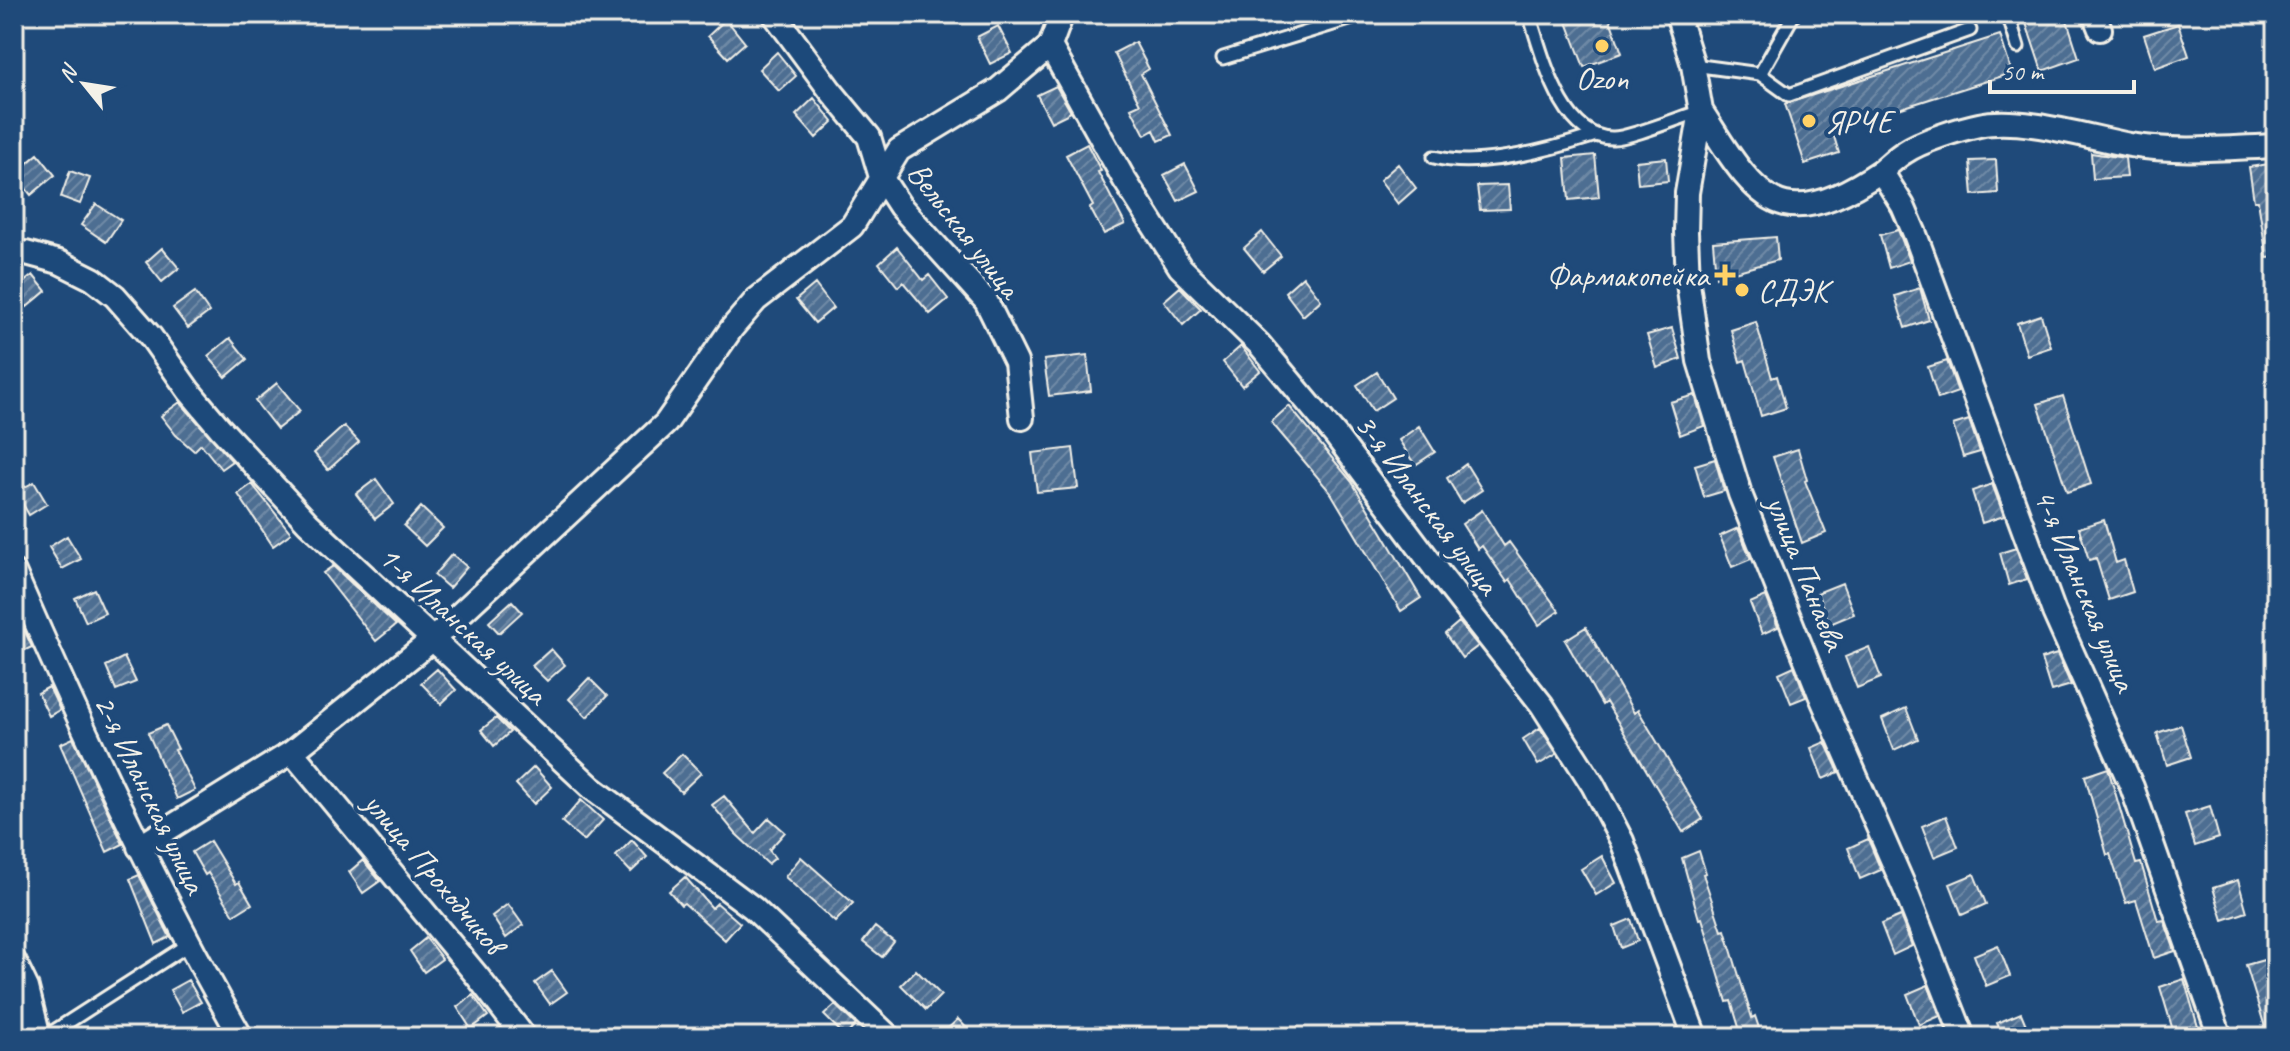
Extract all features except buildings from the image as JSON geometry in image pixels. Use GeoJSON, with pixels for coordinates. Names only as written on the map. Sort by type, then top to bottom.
{"type":"FeatureCollection","features":[{"type":"Feature","properties":{"kind":"street","name":"Вельская улица"},"geometry":{"type":"LineString","coordinates":[[774,14],[869,137],[881,177],[900,206],[986,301],[1016,362],[1022,418]]}},
{"type":"Feature","properties":{"kind":"street"},"geometry":{"type":"LineString","coordinates":[[139,847],[292,752],[432,640],[666,423],[732,328],[756,300],[852,226],[899,150],[998,90],[1050,46],[1061,14]]}},
{"type":"Feature","properties":{"kind":"street"},"geometry":{"type":"LineString","coordinates":[[1677,14],[1693,65],[1701,111],[1743,173],[1763,194],[1788,205],[1831,197],[1881,171],[1906,151],[1977,125],[1995,123],[2054,130],[2132,145],[2187,150],[2276,146]]}},
{"type":"Feature","properties":{"kind":"street","name":"3-я Иланская улица"},"geometry":{"type":"LineString","coordinates":[[1050,46],[1124,179],[1180,267],[1259,344],[1336,436],[1542,705],[1593,785],[1622,841],[1695,1037]]}},
{"type":"Feature","properties":{"kind":"street","name":"улица Панаева"},"geometry":{"type":"LineString","coordinates":[[1701,111],[1687,193],[1686,232],[1688,283],[1699,361],[1740,494],[1819,692],[1905,889],[1963,1037]]}},
{"type":"Feature","properties":{"kind":"street","name":"4-я Иланская улица"},"geometry":{"type":"LineString","coordinates":[[1881,171],[1903,206],[1915,234],[2054,612],[2132,787],[2220,1037]]}},
{"type":"Feature","properties":{"kind":"street","name":"1-я Иланская улица"},"geometry":{"type":"LineString","coordinates":[[14,255],[26,253],[59,262],[93,279],[115,296],[151,337],[220,428],[308,523],[592,788],[753,908],[889,1037]]}},
{"type":"Feature","properties":{"kind":"street","name":"2-я Иланская улица"},"geometry":{"type":"LineString","coordinates":[[14,572],[139,847],[188,945],[241,1037]]}},
{"type":"Feature","properties":{"kind":"street","name":"улица Проходчиков"},"geometry":{"type":"LineString","coordinates":[[292,752],[524,1037]]}},
{"type":"Feature","properties":{"kind":"street"},"geometry":{"type":"LineString","coordinates":[[14,961],[27,988],[39,1037]]}},
{"type":"Feature","properties":{"kind":"lane"},"geometry":{"type":"LineString","coordinates":[[1223,58],[1366,14]]}},
{"type":"Feature","properties":{"kind":"lane"},"geometry":{"type":"LineString","coordinates":[[1529,14],[1559,101],[1593,136]]}},
{"type":"Feature","properties":{"kind":"lane"},"geometry":{"type":"LineString","coordinates":[[1760,74],[1794,14]]}},
{"type":"Feature","properties":{"kind":"lane"},"geometry":{"type":"LineString","coordinates":[[2008,14],[2018,47]]}},
{"type":"Feature","properties":{"kind":"lane"},"geometry":{"type":"LineString","coordinates":[[1693,65],[1760,74],[1789,95],[1970,30]]}},
{"type":"Feature","properties":{"kind":"lane"},"geometry":{"type":"LineString","coordinates":[[1434,157],[1474,162],[1560,146],[1593,136],[1615,139],[1701,111]]}},
{"type":"Feature","properties":{"kind":"lane"},"geometry":{"type":"LineString","coordinates":[[45,1037],[188,945]]}},
{"type":"Feature","properties":{"kind":"place","name":"Ozon"},"geometry":{"type":"Point","coordinates":[1602,46]}},
{"type":"Feature","properties":{"kind":"place","name":"ЯРЧЕ"},"geometry":{"type":"Point","coordinates":[1809,121]}},
{"type":"Feature","properties":{"kind":"place","name":"Фармакопейка"},"geometry":{"type":"Point","coordinates":[1725,275]}},
{"type":"Feature","properties":{"kind":"place","name":"СДЭК"},"geometry":{"type":"Point","coordinates":[1742,290]}}]}
